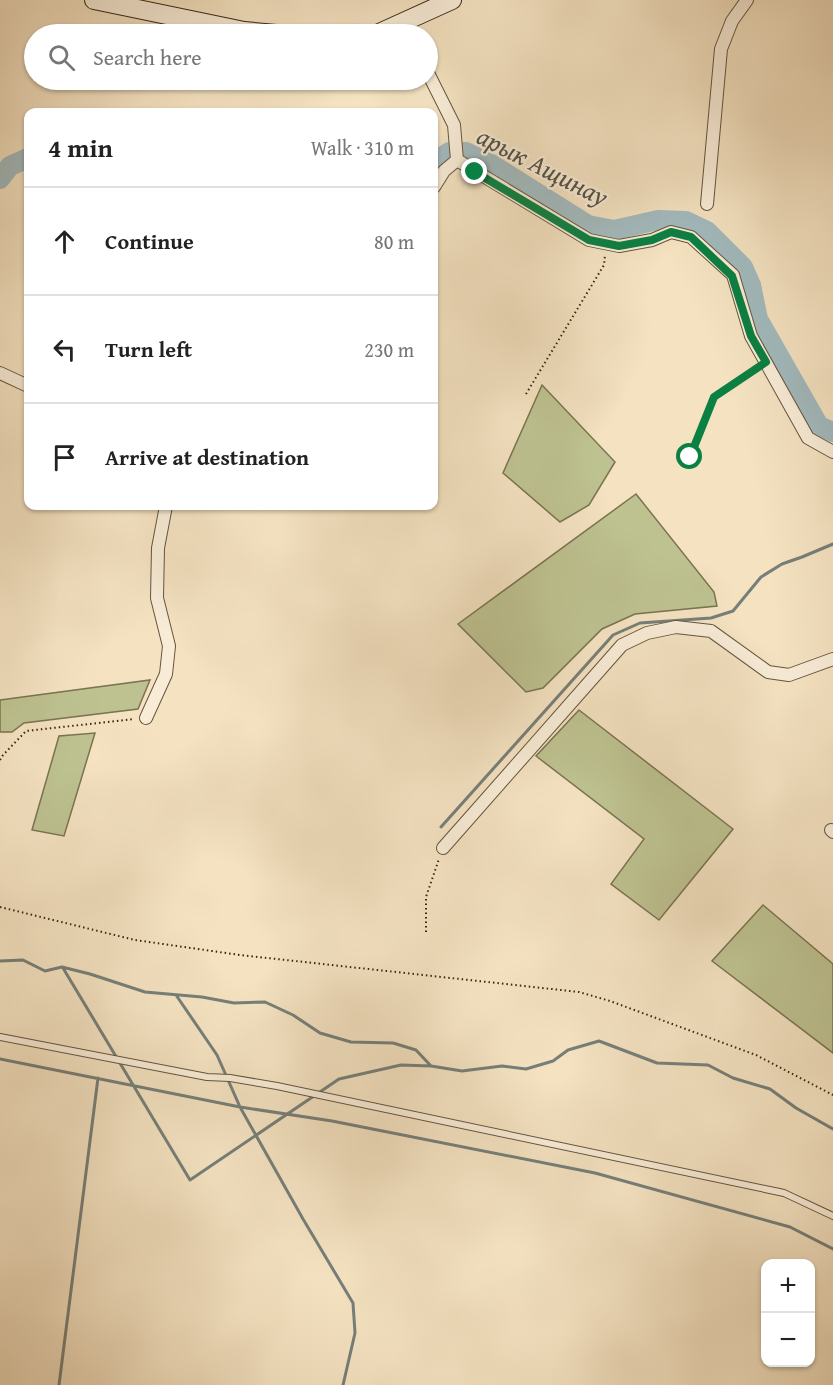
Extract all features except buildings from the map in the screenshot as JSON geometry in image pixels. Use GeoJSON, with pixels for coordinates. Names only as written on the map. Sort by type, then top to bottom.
{"type":"FeatureCollection","features":[{"type":"Feature","properties":{"kind":"main road"},"geometry":{"type":"LineString","coordinates":[[94,0],[210,24]]}},
{"type":"Feature","properties":{"kind":"main road"},"geometry":{"type":"LineString","coordinates":[[404,24],[452,0]]}},
{"type":"Feature","properties":{"kind":"street"},"geometry":{"type":"LineString","coordinates":[[708,204],[721,49],[732,21],[747,0]]}},
{"type":"Feature","properties":{"kind":"street"},"geometry":{"type":"LineString","coordinates":[[436,90],[454,125],[457,160]]}},
{"type":"Feature","properties":{"kind":"street"},"geometry":{"type":"LineString","coordinates":[[438,181],[444,171],[457,160]]}},
{"type":"Feature","properties":{"kind":"street"},"geometry":{"type":"LineString","coordinates":[[457,160],[589,240],[619,246],[652,240],[671,232],[691,237],[732,276],[751,336],[808,438],[833,452]]}},
{"type":"Feature","properties":{"kind":"street"},"geometry":{"type":"LineString","coordinates":[[0,373],[24,384]]}},
{"type":"Feature","properties":{"kind":"street"},"geometry":{"type":"LineString","coordinates":[[146,718],[166,674],[169,646],[157,598],[158,548],[165,510]]}},
{"type":"Feature","properties":{"kind":"street"},"geometry":{"type":"LineString","coordinates":[[443,848],[622,645],[647,633],[676,627],[711,631],[768,672],[789,675],[833,658]]}},
{"type":"Feature","properties":{"kind":"lane"},"geometry":{"type":"LineString","coordinates":[[0,1037],[207,1077],[230,1078],[277,1086],[784,1193],[833,1216]]}},
{"type":"Feature","properties":{"kind":"path"},"geometry":{"type":"LineString","coordinates":[[526,394],[604,265],[606,243]]}},
{"type":"Feature","properties":{"kind":"path"},"geometry":{"type":"LineString","coordinates":[[690,457],[714,397],[766,362]]}},
{"type":"Feature","properties":{"kind":"path"},"geometry":{"type":"LineString","coordinates":[[0,760],[26,731],[146,718]]}},
{"type":"Feature","properties":{"kind":"path"},"geometry":{"type":"LineString","coordinates":[[426,932],[426,897],[443,848]]}},
{"type":"Feature","properties":{"kind":"path"},"geometry":{"type":"LineString","coordinates":[[0,907],[135,940],[240,955],[579,992],[756,1054],[833,1095]]}},
{"type":"Feature","properties":{"kind":"green space"},"geometry":{"type":"Polygon","coordinates":[[[542,385],[615,462],[589,505],[560,522],[503,473],[542,385]]]}},
{"type":"Feature","properties":{"kind":"green space"},"geometry":{"type":"Polygon","coordinates":[[[636,494],[714,592],[717,606],[635,614],[602,629],[543,688],[526,692],[458,624],[636,494]]]}},
{"type":"Feature","properties":{"kind":"green space"},"geometry":{"type":"Polygon","coordinates":[[[150,680],[138,709],[24,723],[12,732],[0,732],[0,700],[150,680]]]}},
{"type":"Feature","properties":{"kind":"green space"},"geometry":{"type":"Polygon","coordinates":[[[579,710],[733,829],[659,920],[611,884],[644,839],[536,756],[579,710]]]}},
{"type":"Feature","properties":{"kind":"green space"},"geometry":{"type":"Polygon","coordinates":[[[95,733],[64,836],[32,830],[59,736],[95,733]]]}},
{"type":"Feature","properties":{"kind":"green space"},"geometry":{"type":"Polygon","coordinates":[[[763,905],[833,964],[833,1053],[712,961],[763,905]]]}},
{"type":"Feature","properties":{"kind":"waterway","name":"арык Ащинау"},"geometry":{"type":"LineString","coordinates":[[438,159],[449,152],[466,152],[493,165],[588,225],[614,230],[658,220],[686,221],[707,231],[743,267],[751,285],[758,319],[819,426],[833,432]]}},
{"type":"Feature","properties":{"kind":"waterway","name":"арык Ащинау"},"geometry":{"type":"LineString","coordinates":[[0,179],[10,166],[24,160]]}},
{"type":"Feature","properties":{"kind":"waterway"},"geometry":{"type":"LineString","coordinates":[[441,827],[613,635],[640,623],[711,618],[733,611],[761,577],[782,564],[833,544]]}},
{"type":"Feature","properties":{"kind":"waterway"},"geometry":{"type":"LineString","coordinates":[[0,961],[23,960],[45,971],[62,967],[145,992],[202,997],[234,1003],[265,1002],[293,1015],[320,1033],[351,1042],[393,1043],[416,1050],[431,1066],[462,1071],[502,1066],[526,1069],[553,1061],[568,1050],[599,1041],[657,1063],[708,1065],[733,1078],[770,1089],[796,1108],[833,1129]]}},
{"type":"Feature","properties":{"kind":"waterway"},"geometry":{"type":"LineString","coordinates":[[63,968],[190,1180],[339,1079],[401,1065],[431,1066]]}},
{"type":"Feature","properties":{"kind":"waterway"},"geometry":{"type":"LineString","coordinates":[[176,995],[217,1055],[240,1107],[353,1303],[355,1333],[343,1385]]}},
{"type":"Feature","properties":{"kind":"waterway"},"geometry":{"type":"LineString","coordinates":[[0,1059],[240,1107],[332,1121],[595,1173],[790,1227],[833,1249]]}},
{"type":"Feature","properties":{"kind":"waterway"},"geometry":{"type":"LineString","coordinates":[[59,1385],[98,1078]]}},
{"type":"Feature","properties":{"kind":"route"},"geometry":{"type":"LineString","coordinates":[[475,172],[589,240],[619,246],[652,240],[671,232],[691,237],[732,276],[751,336],[766,362],[714,397],[690,457]]}}]}
